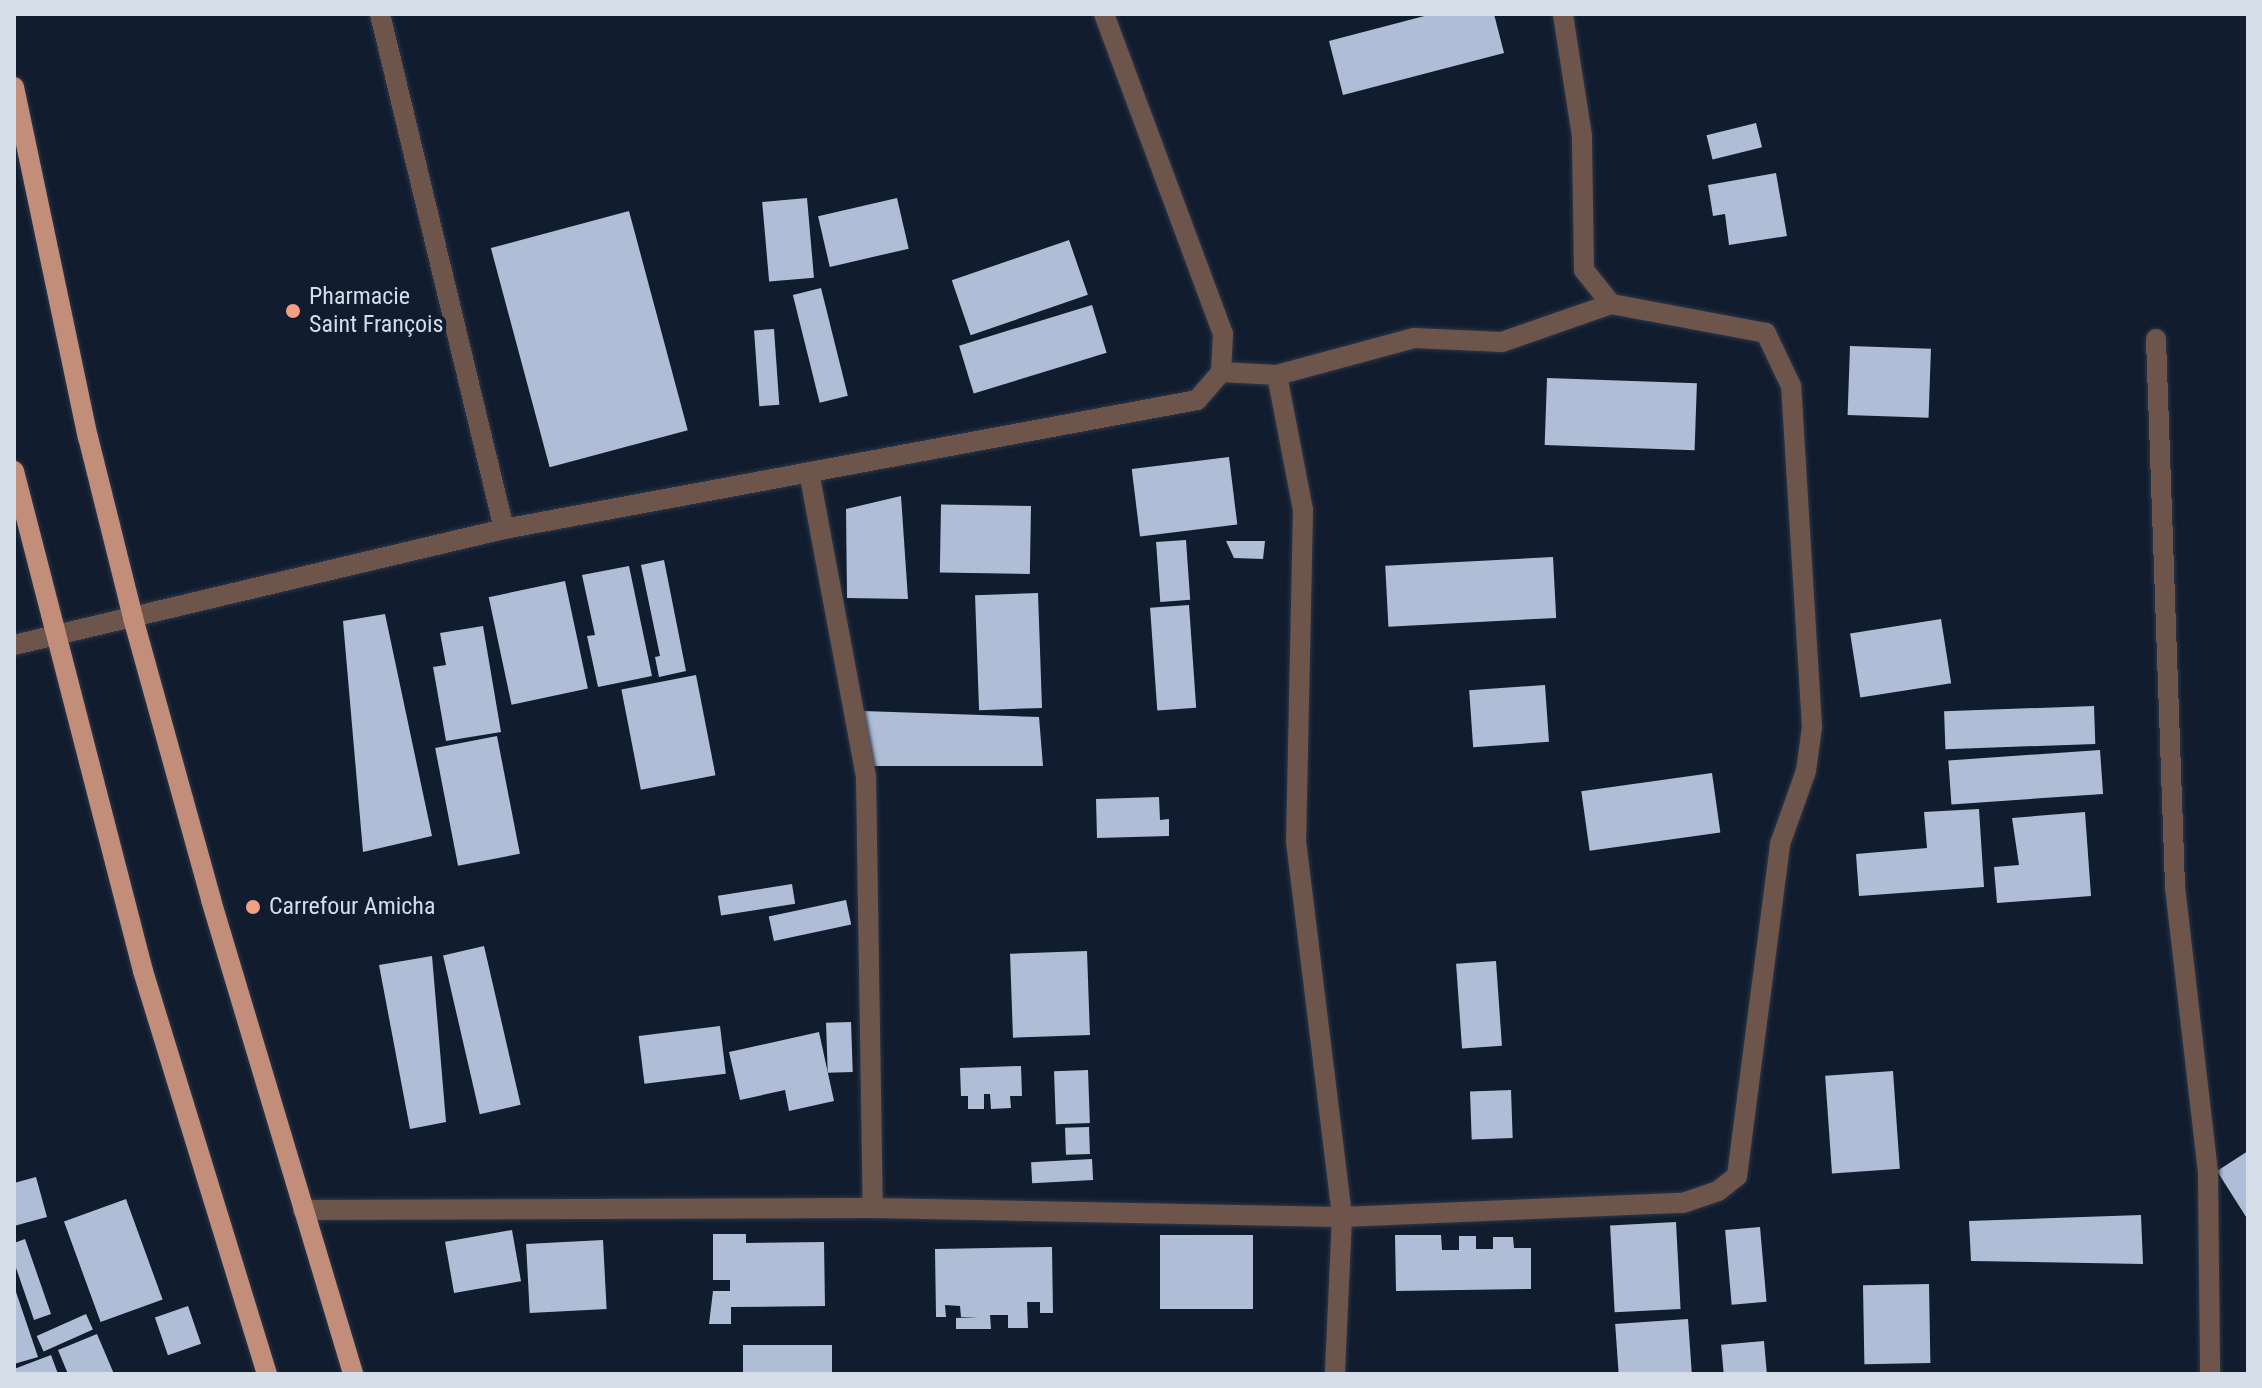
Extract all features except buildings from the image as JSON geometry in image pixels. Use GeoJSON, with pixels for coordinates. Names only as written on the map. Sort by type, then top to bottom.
{"type":"FeatureCollection","features":[{"type":"Feature","properties":{"kind":"main road"},"geometry":{"type":"LineString","coordinates":[[14,87],[88,437],[133,618],[353,1374]]}},
{"type":"Feature","properties":{"kind":"main road"},"geometry":{"type":"LineString","coordinates":[[14,471],[143,971],[267,1374]]}},
{"type":"Feature","properties":{"kind":"street"},"geometry":{"type":"LineString","coordinates":[[380,14],[504,529]]}},
{"type":"Feature","properties":{"kind":"street"},"geometry":{"type":"LineString","coordinates":[[14,645],[504,529],[1197,400],[1221,372],[1223,334],[1104,14]]}},
{"type":"Feature","properties":{"kind":"street"},"geometry":{"type":"LineString","coordinates":[[1563,14],[1582,136],[1584,270],[1611,304]]}},
{"type":"Feature","properties":{"kind":"street"},"geometry":{"type":"LineString","coordinates":[[303,1210],[873,1208],[1342,1217],[1683,1203],[1718,1191],[1737,1176],[1780,844],[1806,771],[1812,727],[1791,386],[1766,333],[1611,304],[1502,342],[1414,338],[1277,375],[1221,372]]}},
{"type":"Feature","properties":{"kind":"street"},"geometry":{"type":"LineString","coordinates":[[2156,339],[2175,887],[2208,1174],[2210,1374]]}},
{"type":"Feature","properties":{"kind":"street"},"geometry":{"type":"LineString","coordinates":[[1277,375],[1303,510],[1296,841],[1342,1217],[1335,1374]]}},
{"type":"Feature","properties":{"kind":"street"},"geometry":{"type":"LineString","coordinates":[[809,472],[866,777],[873,1208]]}},
{"type":"Feature","properties":{"kind":"place","name":"Pharmacie Saint François"},"geometry":{"type":"Point","coordinates":[293,311]}},
{"type":"Feature","properties":{"kind":"place","name":"Carrefour Amicha"},"geometry":{"type":"Point","coordinates":[253,907]}}]}
